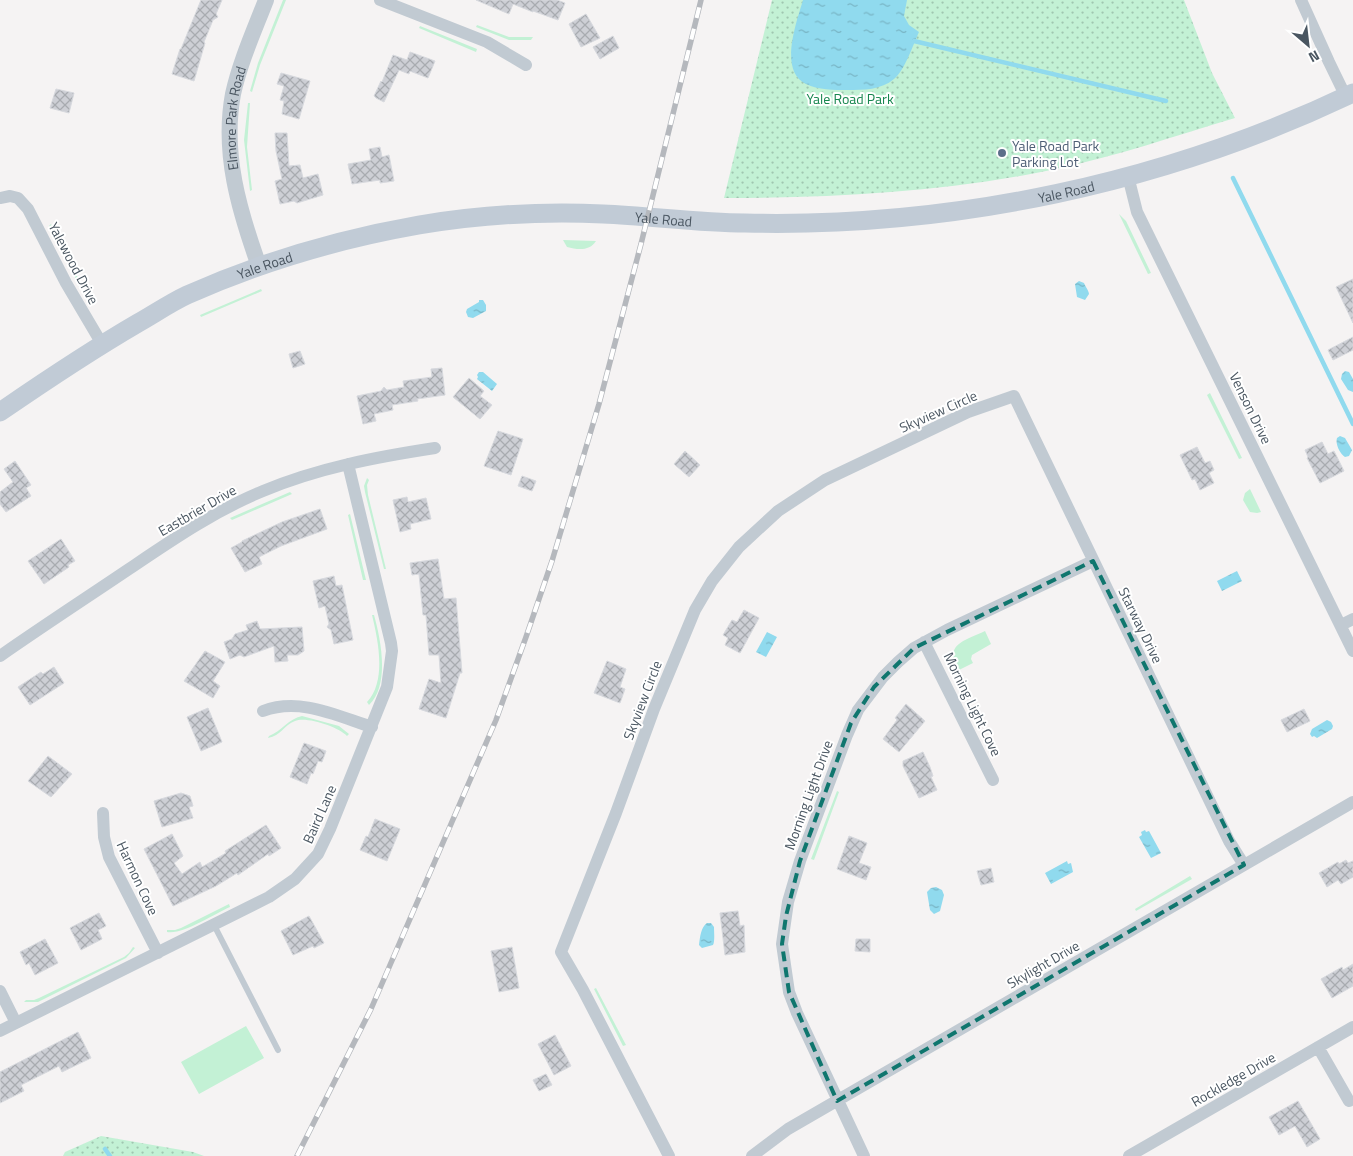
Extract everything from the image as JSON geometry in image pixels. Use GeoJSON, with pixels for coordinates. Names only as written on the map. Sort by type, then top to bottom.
{"type":"FeatureCollection","features":[{"type":"Feature","properties":{"kind":"main road","name":"Yale Road"},"geometry":{"type":"LineString","coordinates":[[0,412],[102,344],[184,296],[260,266],[342,241],[421,224],[497,216],[584,213],[746,224],[864,220],[976,208],[1054,194],[1128,176],[1190,158],[1273,129],[1350,95]]}},
{"type":"Feature","properties":{"kind":"street","name":"Elmore Park Road"},"geometry":{"type":"LineString","coordinates":[[260,266],[250,241],[231,167],[228,140],[237,78],[266,0]]}},
{"type":"Feature","properties":{"kind":"street"},"geometry":{"type":"LineString","coordinates":[[380,0],[487,42],[526,64]]}},
{"type":"Feature","properties":{"kind":"street"},"geometry":{"type":"LineString","coordinates":[[1301,0],[1329,62],[1350,95]]}},
{"type":"Feature","properties":{"kind":"street","name":"Venson Drive"},"geometry":{"type":"LineString","coordinates":[[1128,176],[1138,212],[1353,651]]}},
{"type":"Feature","properties":{"kind":"street","name":"Yalewood Drive"},"geometry":{"type":"LineString","coordinates":[[0,198],[10,196],[18,198],[28,209],[61,275],[102,344]]}},
{"type":"Feature","properties":{"kind":"street","name":"Starway Drive"},"geometry":{"type":"LineString","coordinates":[[1014,396],[1229,841],[1244,865]]}},
{"type":"Feature","properties":{"kind":"street","name":"Skyview Circle"},"geometry":{"type":"LineString","coordinates":[[669,1156],[583,990],[561,952],[616,813],[657,702],[695,610],[712,582],[739,548],[778,511],[813,487],[968,412],[1014,396]]}},
{"type":"Feature","properties":{"kind":"street","name":"Eastbrier Drive"},"geometry":{"type":"LineString","coordinates":[[0,656],[195,525],[263,491],[306,475],[348,464],[435,448]]}},
{"type":"Feature","properties":{"kind":"street","name":"Baird Lane"},"geometry":{"type":"LineString","coordinates":[[0,1031],[280,891],[295,879],[314,858],[330,829],[388,687],[392,651],[348,464]]}},
{"type":"Feature","properties":{"kind":"street","name":"Morning Light Drive"},"geometry":{"type":"LineString","coordinates":[[864,1156],[797,1013],[790,992],[782,944],[788,902],[800,861],[847,734],[858,710],[874,687],[905,655],[924,642],[1093,561]]}},
{"type":"Feature","properties":{"kind":"street"},"geometry":{"type":"LineString","coordinates":[[1341,626],[1353,619]]}},
{"type":"Feature","properties":{"kind":"street","name":"Morning Light Cove"},"geometry":{"type":"LineString","coordinates":[[924,642],[993,780]]}},
{"type":"Feature","properties":{"kind":"street"},"geometry":{"type":"LineString","coordinates":[[263,711],[284,705],[306,707],[372,727]]}},
{"type":"Feature","properties":{"kind":"street","name":"Skylight Drive"},"geometry":{"type":"LineString","coordinates":[[752,1156],[788,1129],[1353,802]]}},
{"type":"Feature","properties":{"kind":"street","name":"Harmon Cove"},"geometry":{"type":"LineString","coordinates":[[103,813],[104,837],[109,857],[158,953]]}},
{"type":"Feature","properties":{"kind":"street"},"geometry":{"type":"LineString","coordinates":[[0,991],[16,1023]]}},
{"type":"Feature","properties":{"kind":"street","name":"Rockledge Drive"},"geometry":{"type":"LineString","coordinates":[[1129,1156],[1353,1027]]}},
{"type":"Feature","properties":{"kind":"street"},"geometry":{"type":"LineString","coordinates":[[1318,1047],[1349,1101]]}},
{"type":"Feature","properties":{"kind":"lane"},"geometry":{"type":"LineString","coordinates":[[214,925],[278,1050]]}},
{"type":"Feature","properties":{"kind":"highlighted area"},"geometry":{"type":"Polygon","coordinates":[[[1093,561],[1244,865],[837,1101],[789,992],[782,944],[786,916],[800,861],[851,723],[874,687],[914,648],[1093,561]]]}},
{"type":"Feature","properties":{"kind":"green space"},"geometry":{"type":"Polygon","coordinates":[[[283,0],[286,0],[260,65],[252,92],[250,91],[258,63],[283,0]]]}},
{"type":"Feature","properties":{"kind":"green space","name":"Yale Road Park"},"geometry":{"type":"Polygon","coordinates":[[[772,0],[1184,0],[1212,73],[1235,118],[1101,158],[1015,177],[891,192],[808,197],[724,198],[772,0]]]}},
{"type":"Feature","properties":{"kind":"green space"},"geometry":{"type":"Polygon","coordinates":[[[477,25],[509,37],[533,37],[531,40],[509,40],[476,27],[477,25]]]}},
{"type":"Feature","properties":{"kind":"green space"},"geometry":{"type":"Polygon","coordinates":[[[420,26],[477,49],[476,52],[419,28],[420,26]]]}},
{"type":"Feature","properties":{"kind":"green space"},"geometry":{"type":"Polygon","coordinates":[[[248,103],[250,103],[247,147],[252,190],[250,191],[244,140],[248,103]]]}},
{"type":"Feature","properties":{"kind":"green space"},"geometry":{"type":"Polygon","coordinates":[[[1119,214],[1126,221],[1151,273],[1148,274],[1119,214]]]}},
{"type":"Feature","properties":{"kind":"green space"},"geometry":{"type":"Polygon","coordinates":[[[51,224],[81,284],[79,285],[49,226],[51,224]]]}},
{"type":"Feature","properties":{"kind":"green space"},"geometry":{"type":"Polygon","coordinates":[[[563,240],[596,241],[590,247],[579,249],[567,247],[563,240]]]}},
{"type":"Feature","properties":{"kind":"green space"},"geometry":{"type":"Polygon","coordinates":[[[261,289],[262,291],[201,317],[200,315],[261,289]]]}},
{"type":"Feature","properties":{"kind":"green space"},"geometry":{"type":"Polygon","coordinates":[[[1210,393],[1242,458],[1239,459],[1207,395],[1210,393]]]}},
{"type":"Feature","properties":{"kind":"green space"},"geometry":{"type":"Polygon","coordinates":[[[367,478],[369,480],[367,485],[368,495],[386,569],[384,569],[365,492],[364,486],[367,478]]]}},
{"type":"Feature","properties":{"kind":"green space"},"geometry":{"type":"Polygon","coordinates":[[[1250,489],[1261,512],[1250,512],[1243,500],[1245,493],[1250,489]]]}},
{"type":"Feature","properties":{"kind":"green space"},"geometry":{"type":"Polygon","coordinates":[[[290,492],[292,494],[232,520],[230,518],[290,492]]]}},
{"type":"Feature","properties":{"kind":"green space"},"geometry":{"type":"Polygon","coordinates":[[[350,514],[366,580],[363,580],[348,515],[350,514]]]}},
{"type":"Feature","properties":{"kind":"green space"},"geometry":{"type":"Polygon","coordinates":[[[372,615],[374,615],[379,637],[382,674],[376,696],[369,705],[367,702],[377,683],[379,672],[377,636],[372,615]]]}},
{"type":"Feature","properties":{"kind":"green space"},"geometry":{"type":"Polygon","coordinates":[[[985,631],[991,644],[972,655],[973,663],[957,671],[953,655],[955,649],[963,641],[985,631]]]}},
{"type":"Feature","properties":{"kind":"green space"},"geometry":{"type":"Polygon","coordinates":[[[302,716],[339,726],[349,734],[347,736],[337,729],[322,723],[300,720],[291,723],[276,735],[268,738],[293,720],[302,716]]]}},
{"type":"Feature","properties":{"kind":"green space"},"geometry":{"type":"Polygon","coordinates":[[[837,791],[839,792],[814,860],[811,859],[837,791]]]}},
{"type":"Feature","properties":{"kind":"green space"},"geometry":{"type":"Polygon","coordinates":[[[1190,876],[1192,879],[1136,911],[1135,909],[1190,876]]]}},
{"type":"Feature","properties":{"kind":"green space"},"geometry":{"type":"Polygon","coordinates":[[[229,904],[230,907],[190,927],[167,932],[167,930],[181,928],[229,904]]]}},
{"type":"Feature","properties":{"kind":"green space"},"geometry":{"type":"Polygon","coordinates":[[[133,947],[135,948],[126,958],[38,1002],[24,1002],[39,998],[124,957],[133,947]]]}},
{"type":"Feature","properties":{"kind":"green space"},"geometry":{"type":"Polygon","coordinates":[[[596,988],[626,1045],[623,1046],[594,989],[596,988]]]}},
{"type":"Feature","properties":{"kind":"green space"},"geometry":{"type":"Polygon","coordinates":[[[246,1026],[264,1058],[199,1094],[181,1062],[246,1026]]]}},
{"type":"Feature","properties":{"kind":"green space"},"geometry":{"type":"Polygon","coordinates":[[[101,1136],[193,1152],[204,1156],[63,1156],[65,1152],[101,1136]]]}},
{"type":"Feature","properties":{"kind":"water"},"geometry":{"type":"Polygon","coordinates":[[[803,0],[907,0],[904,16],[909,25],[919,32],[898,75],[884,85],[860,90],[821,89],[806,84],[798,78],[793,68],[791,57],[794,32],[803,0]]]}},
{"type":"Feature","properties":{"kind":"water"},"geometry":{"type":"Polygon","coordinates":[[[1079,281],[1084,283],[1089,293],[1085,300],[1077,297],[1075,284],[1079,281]]]}},
{"type":"Feature","properties":{"kind":"water"},"geometry":{"type":"Polygon","coordinates":[[[479,300],[483,300],[486,305],[486,311],[473,318],[468,317],[467,309],[479,302],[479,300]]]}},
{"type":"Feature","properties":{"kind":"water"},"geometry":{"type":"Polygon","coordinates":[[[1345,371],[1349,372],[1353,379],[1353,392],[1348,390],[1341,379],[1345,371]]]}},
{"type":"Feature","properties":{"kind":"water"},"geometry":{"type":"Polygon","coordinates":[[[479,372],[483,372],[497,384],[492,391],[477,379],[479,372]]]}},
{"type":"Feature","properties":{"kind":"water"},"geometry":{"type":"Polygon","coordinates":[[[1340,436],[1345,438],[1352,450],[1349,456],[1345,457],[1338,449],[1337,438],[1340,436]]]}},
{"type":"Feature","properties":{"kind":"water"},"geometry":{"type":"Polygon","coordinates":[[[1237,571],[1242,581],[1222,591],[1217,581],[1237,571]]]}},
{"type":"Feature","properties":{"kind":"water"},"geometry":{"type":"Polygon","coordinates":[[[767,632],[777,637],[766,657],[756,652],[767,632]]]}},
{"type":"Feature","properties":{"kind":"water"},"geometry":{"type":"Polygon","coordinates":[[[1327,720],[1331,722],[1332,729],[1317,738],[1312,737],[1310,734],[1312,729],[1327,720]]]}},
{"type":"Feature","properties":{"kind":"water"},"geometry":{"type":"Polygon","coordinates":[[[1145,830],[1146,832],[1149,831],[1161,853],[1151,858],[1139,837],[1142,835],[1141,832],[1145,830]]]}},
{"type":"Feature","properties":{"kind":"water"},"geometry":{"type":"Polygon","coordinates":[[[1067,861],[1068,864],[1071,863],[1073,872],[1051,884],[1045,873],[1067,861]]]}},
{"type":"Feature","properties":{"kind":"water"},"geometry":{"type":"Polygon","coordinates":[[[936,887],[942,890],[944,895],[940,911],[934,914],[930,910],[927,892],[931,888],[936,887]]]}},
{"type":"Feature","properties":{"kind":"water"},"geometry":{"type":"Polygon","coordinates":[[[707,923],[711,923],[714,927],[714,943],[702,948],[699,945],[700,936],[703,927],[707,923]]]}},
{"type":"Feature","properties":{"kind":"building"},"geometry":{"type":"Polygon","coordinates":[[[201,0],[222,0],[216,14],[218,17],[213,20],[204,42],[194,81],[172,74],[180,49],[201,0]]]}},
{"type":"Feature","properties":{"kind":"building"},"geometry":{"type":"Polygon","coordinates":[[[476,0],[557,0],[565,3],[558,20],[513,4],[509,14],[476,0]]]}},
{"type":"Feature","properties":{"kind":"building"},"geometry":{"type":"Polygon","coordinates":[[[586,14],[600,38],[581,47],[569,24],[586,14]]]}},
{"type":"Feature","properties":{"kind":"building"},"geometry":{"type":"Polygon","coordinates":[[[613,36],[619,48],[600,59],[593,47],[613,36]]]}},
{"type":"Feature","properties":{"kind":"building"},"geometry":{"type":"Polygon","coordinates":[[[410,52],[435,61],[428,78],[410,71],[409,74],[399,70],[384,102],[376,98],[374,96],[393,55],[407,60],[410,52]]]}},
{"type":"Feature","properties":{"kind":"building"},"geometry":{"type":"Polygon","coordinates":[[[281,73],[310,81],[299,119],[282,114],[284,101],[280,100],[284,86],[277,84],[281,73]]]}},
{"type":"Feature","properties":{"kind":"building"},"geometry":{"type":"Polygon","coordinates":[[[56,89],[74,93],[69,113],[50,108],[56,89]]]}},
{"type":"Feature","properties":{"kind":"building"},"geometry":{"type":"Polygon","coordinates":[[[275,133],[287,133],[289,166],[300,165],[303,178],[318,174],[323,195],[297,203],[294,201],[280,204],[275,181],[282,179],[276,151],[275,133]]]}},
{"type":"Feature","properties":{"kind":"building"},"geometry":{"type":"Polygon","coordinates":[[[380,147],[382,157],[389,155],[394,181],[380,183],[380,180],[352,184],[348,164],[371,160],[369,149],[380,147]]]}},
{"type":"Feature","properties":{"kind":"building"},"geometry":{"type":"Polygon","coordinates":[[[1353,279],[1353,323],[1336,287],[1353,279]]]}},
{"type":"Feature","properties":{"kind":"building"},"geometry":{"type":"Polygon","coordinates":[[[1353,337],[1353,350],[1333,360],[1328,350],[1353,337]]]}},
{"type":"Feature","properties":{"kind":"building"},"geometry":{"type":"Polygon","coordinates":[[[300,351],[305,364],[293,368],[289,354],[300,351]]]}},
{"type":"Feature","properties":{"kind":"building"},"geometry":{"type":"Polygon","coordinates":[[[442,368],[445,395],[392,405],[393,410],[374,414],[376,421],[363,424],[357,396],[381,391],[384,387],[387,390],[404,387],[403,381],[432,377],[431,369],[442,368]]]}},
{"type":"Feature","properties":{"kind":"building"},"geometry":{"type":"Polygon","coordinates":[[[469,378],[484,391],[480,396],[492,405],[480,419],[453,397],[469,378]]]}},
{"type":"Feature","properties":{"kind":"building"},"geometry":{"type":"Polygon","coordinates":[[[498,431],[523,439],[511,475],[484,466],[498,431]]]}},
{"type":"Feature","properties":{"kind":"building"},"geometry":{"type":"Polygon","coordinates":[[[1322,442],[1328,454],[1334,451],[1344,471],[1320,483],[1305,450],[1322,442]]]}},
{"type":"Feature","properties":{"kind":"building"},"geometry":{"type":"Polygon","coordinates":[[[1197,447],[1205,463],[1210,461],[1214,470],[1209,473],[1214,483],[1200,490],[1195,479],[1192,480],[1180,455],[1197,447]]]}},
{"type":"Feature","properties":{"kind":"building"},"geometry":{"type":"Polygon","coordinates":[[[685,451],[700,465],[689,477],[674,464],[685,451]]]}},
{"type":"Feature","properties":{"kind":"building"},"geometry":{"type":"Polygon","coordinates":[[[15,461],[31,485],[26,488],[31,496],[6,512],[0,504],[0,492],[13,482],[4,469],[15,461]]]}},
{"type":"Feature","properties":{"kind":"building"},"geometry":{"type":"Polygon","coordinates":[[[522,476],[536,481],[532,491],[518,486],[522,476]]]}},
{"type":"Feature","properties":{"kind":"building"},"geometry":{"type":"Polygon","coordinates":[[[407,497],[408,502],[426,498],[431,519],[410,524],[411,529],[400,532],[393,500],[407,497]]]}},
{"type":"Feature","properties":{"kind":"building"},"geometry":{"type":"Polygon","coordinates":[[[320,509],[327,529],[281,546],[259,557],[262,564],[245,572],[231,548],[282,522],[320,509]]]}},
{"type":"Feature","properties":{"kind":"building"},"geometry":{"type":"Polygon","coordinates":[[[61,539],[75,561],[44,584],[28,561],[61,539]]]}},
{"type":"Feature","properties":{"kind":"building"},"geometry":{"type":"Polygon","coordinates":[[[438,559],[444,599],[456,598],[462,673],[460,673],[446,718],[419,709],[429,679],[441,683],[439,655],[429,655],[426,615],[423,615],[419,574],[412,575],[410,563],[438,559]]]}},
{"type":"Feature","properties":{"kind":"building"},"geometry":{"type":"Polygon","coordinates":[[[334,576],[336,586],[342,585],[353,640],[334,644],[331,630],[327,627],[329,624],[325,606],[319,608],[313,581],[334,576]]]}},
{"type":"Feature","properties":{"kind":"building"},"geometry":{"type":"Polygon","coordinates":[[[744,610],[759,618],[740,653],[725,645],[728,638],[723,635],[732,620],[737,622],[744,610]]]}},
{"type":"Feature","properties":{"kind":"building"},"geometry":{"type":"Polygon","coordinates":[[[257,621],[260,629],[302,627],[304,651],[298,655],[287,655],[288,661],[275,662],[274,646],[244,657],[240,655],[230,659],[224,642],[232,639],[235,634],[248,630],[246,625],[257,621]]]}},
{"type":"Feature","properties":{"kind":"building"},"geometry":{"type":"Polygon","coordinates":[[[205,651],[225,662],[213,681],[220,686],[213,698],[184,681],[205,651]]]}},
{"type":"Feature","properties":{"kind":"building"},"geometry":{"type":"Polygon","coordinates":[[[607,661],[626,669],[620,687],[625,689],[620,703],[594,693],[607,661]]]}},
{"type":"Feature","properties":{"kind":"building"},"geometry":{"type":"Polygon","coordinates":[[[54,667],[64,683],[30,705],[18,687],[41,672],[43,674],[54,667]]]}},
{"type":"Feature","properties":{"kind":"building"},"geometry":{"type":"Polygon","coordinates":[[[906,704],[925,721],[899,752],[883,739],[897,720],[895,718],[906,704]]]}},
{"type":"Feature","properties":{"kind":"building"},"geometry":{"type":"Polygon","coordinates":[[[208,708],[222,742],[201,751],[187,717],[208,708]]]}},
{"type":"Feature","properties":{"kind":"building"},"geometry":{"type":"Polygon","coordinates":[[[1304,709],[1310,721],[1287,732],[1281,720],[1304,709]]]}},
{"type":"Feature","properties":{"kind":"building"},"geometry":{"type":"Polygon","coordinates":[[[304,743],[326,751],[322,762],[318,761],[313,774],[311,773],[307,784],[290,777],[304,743]]]}},
{"type":"Feature","properties":{"kind":"building"},"geometry":{"type":"Polygon","coordinates":[[[923,752],[937,790],[919,798],[903,766],[903,761],[923,752]]]}},
{"type":"Feature","properties":{"kind":"building"},"geometry":{"type":"Polygon","coordinates":[[[48,756],[72,774],[51,797],[28,781],[48,756]]]}},
{"type":"Feature","properties":{"kind":"building"},"geometry":{"type":"Polygon","coordinates":[[[181,793],[190,796],[193,806],[189,807],[193,818],[162,827],[154,801],[181,793]]]}},
{"type":"Feature","properties":{"kind":"building"},"geometry":{"type":"Polygon","coordinates":[[[375,819],[400,829],[387,861],[360,850],[366,836],[368,837],[375,819]]]}},
{"type":"Feature","properties":{"kind":"building"},"geometry":{"type":"Polygon","coordinates":[[[266,825],[281,848],[269,856],[268,854],[238,875],[237,873],[216,886],[173,906],[144,849],[172,834],[183,856],[174,863],[182,874],[200,862],[202,867],[226,853],[225,851],[266,825]]]}},
{"type":"Feature","properties":{"kind":"building"},"geometry":{"type":"Polygon","coordinates":[[[849,836],[867,843],[859,863],[871,867],[866,880],[837,869],[849,836]]]}},
{"type":"Feature","properties":{"kind":"building"},"geometry":{"type":"Polygon","coordinates":[[[1346,860],[1348,863],[1353,861],[1353,877],[1341,884],[1338,880],[1327,887],[1319,873],[1338,862],[1339,864],[1346,860]]]}},
{"type":"Feature","properties":{"kind":"building"},"geometry":{"type":"Polygon","coordinates":[[[991,868],[994,882],[981,885],[977,871],[991,868]]]}},
{"type":"Feature","properties":{"kind":"building"},"geometry":{"type":"Polygon","coordinates":[[[738,911],[740,926],[744,925],[745,952],[725,955],[720,913],[738,911]]]}},
{"type":"Feature","properties":{"kind":"building"},"geometry":{"type":"Polygon","coordinates":[[[99,913],[106,926],[98,930],[102,939],[81,950],[70,928],[99,913]]]}},
{"type":"Feature","properties":{"kind":"building"},"geometry":{"type":"Polygon","coordinates":[[[309,916],[324,943],[293,955],[281,931],[309,916]]]}},
{"type":"Feature","properties":{"kind":"building"},"geometry":{"type":"Polygon","coordinates":[[[45,939],[58,963],[35,975],[29,963],[26,965],[20,952],[45,939]]]}},
{"type":"Feature","properties":{"kind":"building"},"geometry":{"type":"Polygon","coordinates":[[[856,939],[870,939],[870,952],[855,951],[856,939]]]}},
{"type":"Feature","properties":{"kind":"building"},"geometry":{"type":"Polygon","coordinates":[[[512,947],[519,988],[499,992],[491,951],[512,947]]]}},
{"type":"Feature","properties":{"kind":"building"},"geometry":{"type":"Polygon","coordinates":[[[1353,964],[1353,986],[1332,998],[1321,979],[1342,967],[1343,970],[1353,964]]]}},
{"type":"Feature","properties":{"kind":"building"},"geometry":{"type":"Polygon","coordinates":[[[78,1032],[91,1058],[62,1072],[59,1066],[21,1085],[24,1091],[0,1103],[0,1072],[78,1032]]]}},
{"type":"Feature","properties":{"kind":"building"},"geometry":{"type":"Polygon","coordinates":[[[555,1035],[571,1066],[554,1075],[538,1044],[555,1035]]]}},
{"type":"Feature","properties":{"kind":"building"},"geometry":{"type":"Polygon","coordinates":[[[546,1074],[552,1085],[539,1091],[533,1080],[546,1074]]]}},
{"type":"Feature","properties":{"kind":"building"},"geometry":{"type":"Polygon","coordinates":[[[1298,1101],[1320,1139],[1307,1147],[1295,1126],[1279,1135],[1269,1117],[1298,1101]]]}},
{"type":"Feature","properties":{"kind":"waterway"},"geometry":{"type":"LineString","coordinates":[[914,41],[1166,101]]}},
{"type":"Feature","properties":{"kind":"waterway"},"geometry":{"type":"LineString","coordinates":[[1233,178],[1353,424]]}},
{"type":"Feature","properties":{"kind":"waterway"},"geometry":{"type":"LineString","coordinates":[[105,1149],[110,1156]]}},
{"type":"Feature","properties":{"kind":"railway"},"geometry":{"type":"LineString","coordinates":[[297,1156],[371,1009],[496,720],[526,637],[552,561],[599,404],[641,244],[701,0]]}},
{"type":"Feature","properties":{"kind":"place","name":"Yale Road Park Parking Lot"},"geometry":{"type":"Point","coordinates":[1002,153]}}]}
